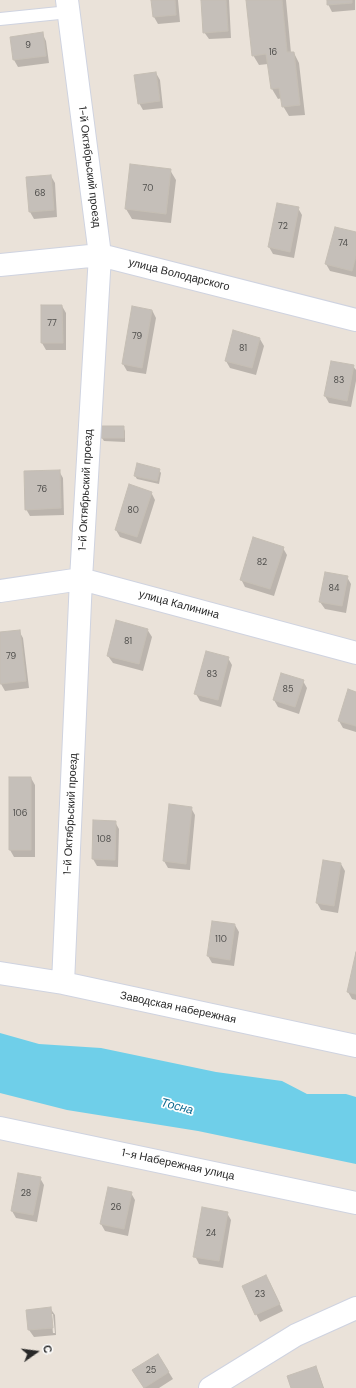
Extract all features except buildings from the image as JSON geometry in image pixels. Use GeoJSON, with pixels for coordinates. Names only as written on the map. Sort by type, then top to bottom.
{"type":"FeatureCollection","features":[{"type":"Feature","properties":{"kind":"street","name":"1-й Октябрьский проезд"},"geometry":{"type":"LineString","coordinates":[[63,982],[81,579],[100,255],[68,6]]}},
{"type":"Feature","properties":{"kind":"street","name":"улица Володарского"},"geometry":{"type":"LineString","coordinates":[[0,265],[100,255],[356,320]]}},
{"type":"Feature","properties":{"kind":"street","name":"улица Калинина"},"geometry":{"type":"LineString","coordinates":[[0,590],[81,579],[356,653]]}},
{"type":"Feature","properties":{"kind":"street","name":"Заводская набережная"},"geometry":{"type":"LineString","coordinates":[[0,972],[63,982],[356,1046]]}},
{"type":"Feature","properties":{"kind":"street","name":"1-я Набережная улица"},"geometry":{"type":"LineString","coordinates":[[0,1128],[356,1203]]}},
{"type":"Feature","properties":{"kind":"street"},"geometry":{"type":"LineString","coordinates":[[210,1388],[296,1334],[356,1308]]}},
{"type":"Feature","properties":{"kind":"lane"},"geometry":{"type":"LineString","coordinates":[[0,18],[68,6]]}},
{"type":"Feature","properties":{"kind":"water","name":"Тосна"},"geometry":{"type":"Polygon","coordinates":[[[0,1033],[39,1044],[101,1048],[216,1072],[282,1081],[307,1094],[346,1094],[356,1097],[356,1164],[198,1131],[67,1110],[0,1093],[0,1033]]]}}]}
